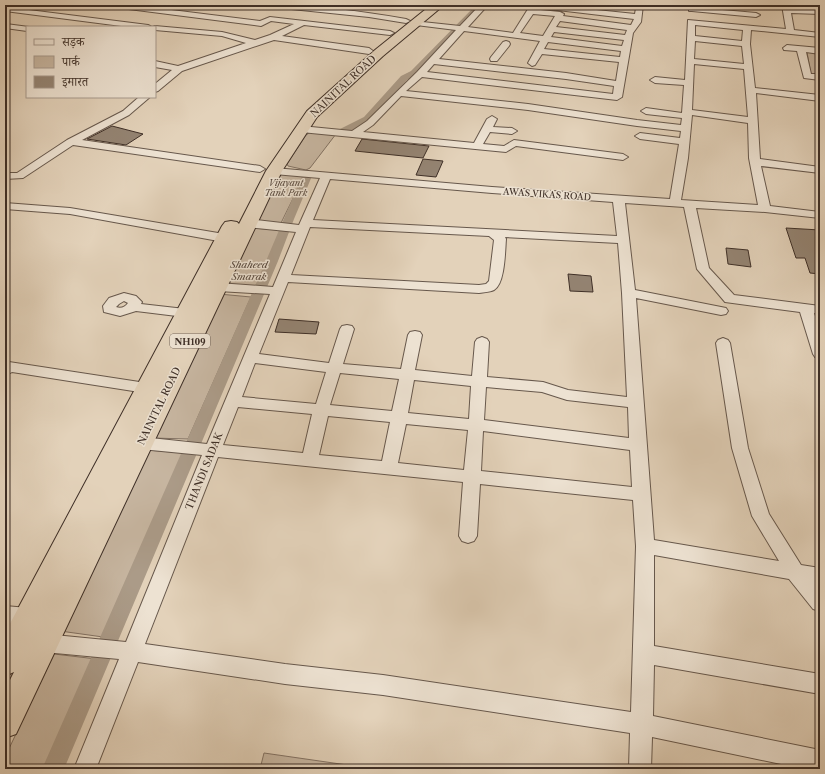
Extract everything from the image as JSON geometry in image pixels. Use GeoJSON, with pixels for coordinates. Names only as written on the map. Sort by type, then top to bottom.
{"type":"FeatureCollection","features":[{"type":"Feature","properties":{"kind":"highway","name":"NAINITAL ROAD"},"geometry":{"type":"LineString","coordinates":[[293,128],[312,114],[379,53],[411,22],[425,5]]}},
{"type":"Feature","properties":{"kind":"highway","name":"NAINITAL ROAD"},"geometry":{"type":"LineString","coordinates":[[5,723],[15,645],[184,313],[237,234],[267,170],[293,128],[318,94],[390,33],[438,5]]}},
{"type":"Feature","properties":{"kind":"highway","name":"NAINITAL ROAD"},"geometry":{"type":"LineString","coordinates":[[50,631],[218,286],[237,234],[267,170]]}},
{"type":"Feature","properties":{"kind":"highway"},"geometry":{"type":"LineString","coordinates":[[15,645],[50,631]]}},
{"type":"Feature","properties":{"kind":"street"},"geometry":{"type":"LineString","coordinates":[[112,5],[261,24],[270,19],[390,33]]}},
{"type":"Feature","properties":{"kind":"street"},"geometry":{"type":"LineString","coordinates":[[272,5],[370,15],[459,29],[626,49]]}},
{"type":"Feature","properties":{"kind":"street"},"geometry":{"type":"LineString","coordinates":[[420,74],[617,97],[628,38],[634,28],[640,6],[628,5]]}},
{"type":"Feature","properties":{"kind":"street"},"geometry":{"type":"LineString","coordinates":[[756,5],[758,29]]}},
{"type":"Feature","properties":{"kind":"street"},"geometry":{"type":"LineString","coordinates":[[790,32],[790,13],[820,11],[819,5]]}},
{"type":"Feature","properties":{"kind":"street"},"geometry":{"type":"LineString","coordinates":[[354,134],[370,123],[433,61],[445,53],[459,29],[483,6]]}},
{"type":"Feature","properties":{"kind":"street"},"geometry":{"type":"LineString","coordinates":[[542,6],[638,17]]}},
{"type":"Feature","properties":{"kind":"street"},"geometry":{"type":"LineString","coordinates":[[50,14],[65,8]]}},
{"type":"Feature","properties":{"kind":"street"},"geometry":{"type":"LineString","coordinates":[[5,9],[140,26]]}},
{"type":"Feature","properties":{"kind":"street"},"geometry":{"type":"LineString","coordinates":[[692,9],[734,10],[756,15]]}},
{"type":"Feature","properties":{"kind":"street"},"geometry":{"type":"LineString","coordinates":[[702,23],[709,9]]}},
{"type":"Feature","properties":{"kind":"street"},"geometry":{"type":"LineString","coordinates":[[728,26],[734,10]]}},
{"type":"Feature","properties":{"kind":"street"},"geometry":{"type":"LineString","coordinates":[[515,35],[531,12],[560,14],[532,63]]}},
{"type":"Feature","properties":{"kind":"street"},"geometry":{"type":"LineString","coordinates":[[557,18],[634,28]]}},
{"type":"Feature","properties":{"kind":"street"},"geometry":{"type":"LineString","coordinates":[[156,88],[179,69],[273,37],[303,22]]}},
{"type":"Feature","properties":{"kind":"street"},"geometry":{"type":"LineString","coordinates":[[675,203],[683,166],[685,128],[690,83],[687,73],[690,61],[691,22],[820,35]]}},
{"type":"Feature","properties":{"kind":"street"},"geometry":{"type":"LineString","coordinates":[[6,26],[26,29]]}},
{"type":"Feature","properties":{"kind":"street"},"geometry":{"type":"LineString","coordinates":[[156,28],[222,34],[255,43]]}},
{"type":"Feature","properties":{"kind":"street"},"geometry":{"type":"LineString","coordinates":[[747,28],[746,44],[751,90],[754,162],[765,209]]}},
{"type":"Feature","properties":{"kind":"street"},"geometry":{"type":"LineString","coordinates":[[552,29],[628,38]]}},
{"type":"Feature","properties":{"kind":"street"},"geometry":{"type":"LineString","coordinates":[[273,37],[369,51]]}},
{"type":"Feature","properties":{"kind":"street"},"geometry":{"type":"LineString","coordinates":[[691,38],[746,44]]}},
{"type":"Feature","properties":{"kind":"street"},"geometry":{"type":"LineString","coordinates":[[506,44],[490,58],[532,63],[620,80]]}},
{"type":"Feature","properties":{"kind":"street"},"geometry":{"type":"LineString","coordinates":[[787,48],[820,51]]}},
{"type":"Feature","properties":{"kind":"street"},"geometry":{"type":"LineString","coordinates":[[801,50],[807,76],[820,77]]}},
{"type":"Feature","properties":{"kind":"street"},"geometry":{"type":"LineString","coordinates":[[539,51],[624,60]]}},
{"type":"Feature","properties":{"kind":"street"},"geometry":{"type":"LineString","coordinates":[[433,61],[566,76],[620,80]]}},
{"type":"Feature","properties":{"kind":"street"},"geometry":{"type":"LineString","coordinates":[[690,61],[748,67]]}},
{"type":"Feature","properties":{"kind":"street"},"geometry":{"type":"LineString","coordinates":[[156,64],[179,69]]}},
{"type":"Feature","properties":{"kind":"street"},"geometry":{"type":"LineString","coordinates":[[655,80],[690,83]]}},
{"type":"Feature","properties":{"kind":"street"},"geometry":{"type":"LineString","coordinates":[[751,90],[820,98]]}},
{"type":"Feature","properties":{"kind":"street"},"geometry":{"type":"LineString","coordinates":[[400,93],[528,107],[637,123],[685,128]]}},
{"type":"Feature","properties":{"kind":"street"},"geometry":{"type":"LineString","coordinates":[[5,176],[19,176],[71,142],[126,113],[144,98]]}},
{"type":"Feature","properties":{"kind":"street"},"geometry":{"type":"LineString","coordinates":[[646,111],[753,121]]}},
{"type":"Feature","properties":{"kind":"street"},"geometry":{"type":"LineString","coordinates":[[477,146],[492,119]]}},
{"type":"Feature","properties":{"kind":"street"},"geometry":{"type":"LineString","coordinates":[[293,128],[506,150],[514,143],[623,157]]}},
{"type":"Feature","properties":{"kind":"street"},"geometry":{"type":"LineString","coordinates":[[486,129],[512,131]]}},
{"type":"Feature","properties":{"kind":"street"},"geometry":{"type":"LineString","coordinates":[[640,136],[684,142]]}},
{"type":"Feature","properties":{"kind":"street","name":"AWAS VIKAS ROAD"},"geometry":{"type":"LineString","coordinates":[[71,142],[267,170],[326,176],[618,200],[765,209],[820,215]]}},
{"type":"Feature","properties":{"kind":"street"},"geometry":{"type":"LineString","coordinates":[[754,162],[820,170]]}},
{"type":"Feature","properties":{"kind":"street","name":"THANDI SADAK"},"geometry":{"type":"LineString","coordinates":[[85,769],[113,650],[198,448],[232,401],[250,358],[271,287],[295,226],[326,176]]}},
{"type":"Feature","properties":{"kind":"street"},"geometry":{"type":"LineString","coordinates":[[618,200],[624,240],[629,294],[645,546],[644,654],[640,769]]}},
{"type":"Feature","properties":{"kind":"street"},"geometry":{"type":"LineString","coordinates":[[689,204],[703,269],[730,299],[820,310]]}},
{"type":"Feature","properties":{"kind":"street"},"geometry":{"type":"LineString","coordinates":[[5,206],[70,211],[237,234],[295,226],[624,240]]}},
{"type":"Feature","properties":{"kind":"street"},"geometry":{"type":"LineString","coordinates":[[218,286],[479,289],[490,287],[495,282],[500,239],[493,234]]}},
{"type":"Feature","properties":{"kind":"street"},"geometry":{"type":"LineString","coordinates":[[629,294],[721,311]]}},
{"type":"Feature","properties":{"kind":"street"},"geometry":{"type":"LineString","coordinates":[[133,307],[184,313]]}},
{"type":"Feature","properties":{"kind":"street"},"geometry":{"type":"LineString","coordinates":[[806,308],[820,354]]}},
{"type":"Feature","properties":{"kind":"street"},"geometry":{"type":"LineString","coordinates":[[309,461],[321,411],[347,329]]}},
{"type":"Feature","properties":{"kind":"street"},"geometry":{"type":"LineString","coordinates":[[389,469],[415,335]]}},
{"type":"Feature","properties":{"kind":"street"},"geometry":{"type":"LineString","coordinates":[[468,536],[471,477],[482,342]]}},
{"type":"Feature","properties":{"kind":"street"},"geometry":{"type":"LineString","coordinates":[[723,343],[740,448],[752,491],[761,516],[795,572],[820,603]]}},
{"type":"Feature","properties":{"kind":"street"},"geometry":{"type":"LineString","coordinates":[[250,358],[334,368],[480,380],[543,387],[567,395],[635,403]]}},
{"type":"Feature","properties":{"kind":"street"},"geometry":{"type":"LineString","coordinates":[[5,371],[9,367],[146,388]]}},
{"type":"Feature","properties":{"kind":"street"},"geometry":{"type":"LineString","coordinates":[[232,401],[321,411],[476,425],[638,445]]}},
{"type":"Feature","properties":{"kind":"street"},"geometry":{"type":"LineString","coordinates":[[141,443],[641,494]]}},
{"type":"Feature","properties":{"kind":"street"},"geometry":{"type":"LineString","coordinates":[[645,546],[820,576]]}},
{"type":"Feature","properties":{"kind":"street"},"geometry":{"type":"LineString","coordinates":[[50,631],[113,650],[285,674],[383,685],[641,724],[820,761]]}},
{"type":"Feature","properties":{"kind":"street"},"geometry":{"type":"LineString","coordinates":[[644,654],[820,684]]}},
{"type":"Feature","properties":{"kind":"green space"},"geometry":{"type":"Polygon","coordinates":[[[807,52],[820,54],[820,76],[811,75],[807,52]]]}},
{"type":"Feature","properties":{"kind":"green space"},"geometry":{"type":"Polygon","coordinates":[[[311,132],[336,134],[310,168],[306,170],[288,166],[287,164],[306,135],[311,132]]]}},
{"type":"Feature","properties":{"kind":"green space","name":"Vijayant Tank Park"},"geometry":{"type":"Polygon","coordinates":[[[279,174],[304,176],[281,223],[257,221],[279,174]]]}},
{"type":"Feature","properties":{"kind":"green space","name":"Shaheed Smarak"},"geometry":{"type":"Polygon","coordinates":[[[251,228],[281,230],[258,287],[226,284],[251,228]]]}},
{"type":"Feature","properties":{"kind":"green space"},"geometry":{"type":"Polygon","coordinates":[[[219,294],[251,297],[188,439],[152,438],[219,294]]]}},
{"type":"Feature","properties":{"kind":"green space"},"geometry":{"type":"Polygon","coordinates":[[[147,450],[184,453],[103,637],[60,631],[147,450]]]}},
{"type":"Feature","properties":{"kind":"green space"},"geometry":{"type":"Polygon","coordinates":[[[54,654],[105,660],[60,769],[5,769],[5,757],[54,654]]]}},
{"type":"Feature","properties":{"kind":"green space"},"geometry":{"type":"Polygon","coordinates":[[[264,753],[375,769],[260,769],[264,753]]]}},
{"type":"Feature","properties":{"kind":"building"},"geometry":{"type":"Polygon","coordinates":[[[112,126],[143,134],[126,145],[87,139],[112,126]]]}},
{"type":"Feature","properties":{"kind":"building"},"geometry":{"type":"Polygon","coordinates":[[[362,139],[429,146],[423,158],[355,151],[362,139]]]}},
{"type":"Feature","properties":{"kind":"building"},"geometry":{"type":"Polygon","coordinates":[[[423,159],[443,161],[436,177],[416,175],[423,159]]]}},
{"type":"Feature","properties":{"kind":"building"},"geometry":{"type":"Polygon","coordinates":[[[786,228],[820,230],[820,274],[810,273],[805,258],[796,258],[786,228]]]}},
{"type":"Feature","properties":{"kind":"building"},"geometry":{"type":"Polygon","coordinates":[[[726,248],[748,250],[751,267],[728,264],[726,248]]]}},
{"type":"Feature","properties":{"kind":"building"},"geometry":{"type":"Polygon","coordinates":[[[568,274],[591,276],[593,292],[570,291],[568,274]]]}},
{"type":"Feature","properties":{"kind":"building"},"geometry":{"type":"Polygon","coordinates":[[[279,319],[319,322],[316,334],[275,332],[279,319]]]}},
{"type":"Feature","properties":{"kind":"waterway"},"geometry":{"type":"LineString","coordinates":[[344,131],[367,119],[404,78],[414,73],[480,5]]}},
{"type":"Feature","properties":{"kind":"waterway"},"geometry":{"type":"LineString","coordinates":[[53,769],[272,261],[307,176]]}}]}
